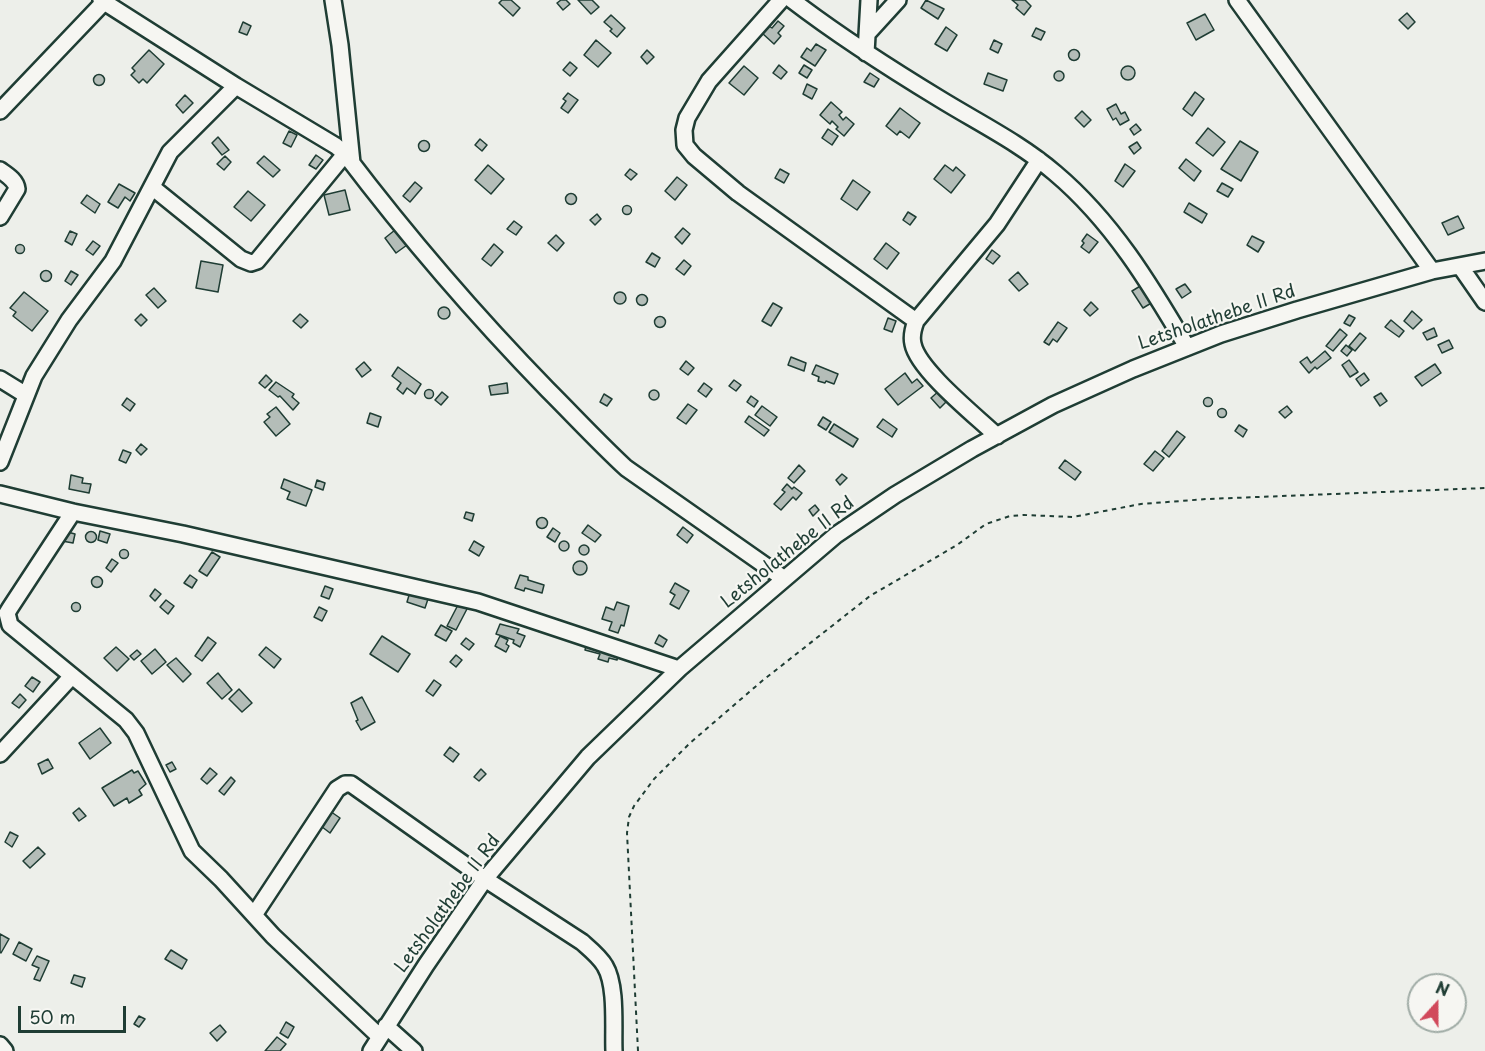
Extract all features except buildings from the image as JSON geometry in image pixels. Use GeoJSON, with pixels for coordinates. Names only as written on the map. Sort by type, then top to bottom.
{"type":"FeatureCollection","features":[{"type":"Feature","properties":{"kind":"street"},"geometry":{"type":"LineString","coordinates":[[152,187],[241,259],[255,263],[349,159],[340,45],[333,0]]}},
{"type":"Feature","properties":{"kind":"street"},"geometry":{"type":"LineString","coordinates":[[781,0],[709,81],[687,118],[684,130],[685,145],[694,156],[738,193],[916,321]]}},
{"type":"Feature","properties":{"kind":"street"},"geometry":{"type":"LineString","coordinates":[[792,0],[866,53],[1020,147],[1076,192],[1110,228],[1149,282],[1187,347]]}},
{"type":"Feature","properties":{"kind":"street"},"geometry":{"type":"LineString","coordinates":[[866,53],[869,0]]}},
{"type":"Feature","properties":{"kind":"street"},"geometry":{"type":"LineString","coordinates":[[867,34],[897,0]]}},
{"type":"Feature","properties":{"kind":"street"},"geometry":{"type":"LineString","coordinates":[[1237,0],[1432,272]]}},
{"type":"Feature","properties":{"kind":"street"},"geometry":{"type":"LineString","coordinates":[[0,111],[102,1],[236,86],[326,139],[349,159],[428,259],[517,358],[606,449],[626,468],[783,578]]}},
{"type":"Feature","properties":{"kind":"street"},"geometry":{"type":"LineString","coordinates":[[0,462],[34,376],[63,329],[118,253],[170,152],[236,86]]}},
{"type":"Feature","properties":{"kind":"street"},"geometry":{"type":"LineString","coordinates":[[997,436],[921,362],[912,343],[913,329],[916,321],[997,224],[1039,160]]}},
{"type":"Feature","properties":{"kind":"street"},"geometry":{"type":"LineString","coordinates":[[0,170],[12,180],[17,189],[0,217]]}},
{"type":"Feature","properties":{"kind":"street","name":"Letsholathebe II Rd"},"geometry":{"type":"LineString","coordinates":[[371,1051],[485,879],[588,757],[679,669],[836,534],[895,495],[1053,405],[1187,347],[1297,310],[1432,272],[1485,261]]}},
{"type":"Feature","properties":{"kind":"street"},"geometry":{"type":"LineString","coordinates":[[1460,266],[1485,302]]}},
{"type":"Feature","properties":{"kind":"street"},"geometry":{"type":"LineString","coordinates":[[0,379],[26,395]]}},
{"type":"Feature","properties":{"kind":"street"},"geometry":{"type":"LineString","coordinates":[[0,494],[478,602],[679,669]]}},
{"type":"Feature","properties":{"kind":"street"},"geometry":{"type":"LineString","coordinates":[[72,512],[7,613],[10,625],[126,720],[136,733],[192,851],[273,936],[383,1032],[414,1051]]}},
{"type":"Feature","properties":{"kind":"street"},"geometry":{"type":"LineString","coordinates":[[0,754],[72,676]]}},
{"type":"Feature","properties":{"kind":"street"},"geometry":{"type":"LineString","coordinates":[[254,915],[337,789],[345,784],[356,786],[485,879],[582,942],[605,965],[610,978],[614,1051]]}},
{"type":"Feature","properties":{"kind":"street"},"geometry":{"type":"LineString","coordinates":[[0,1045],[5,1051]]}},
{"type":"Feature","properties":{"kind":"path"},"geometry":{"type":"LineString","coordinates":[[638,1051],[627,833],[629,817],[634,807],[654,779],[690,743],[762,681],[870,596],[957,545],[986,525],[1010,516],[1072,517],[1141,504],[1208,499],[1485,488]]}}]}
